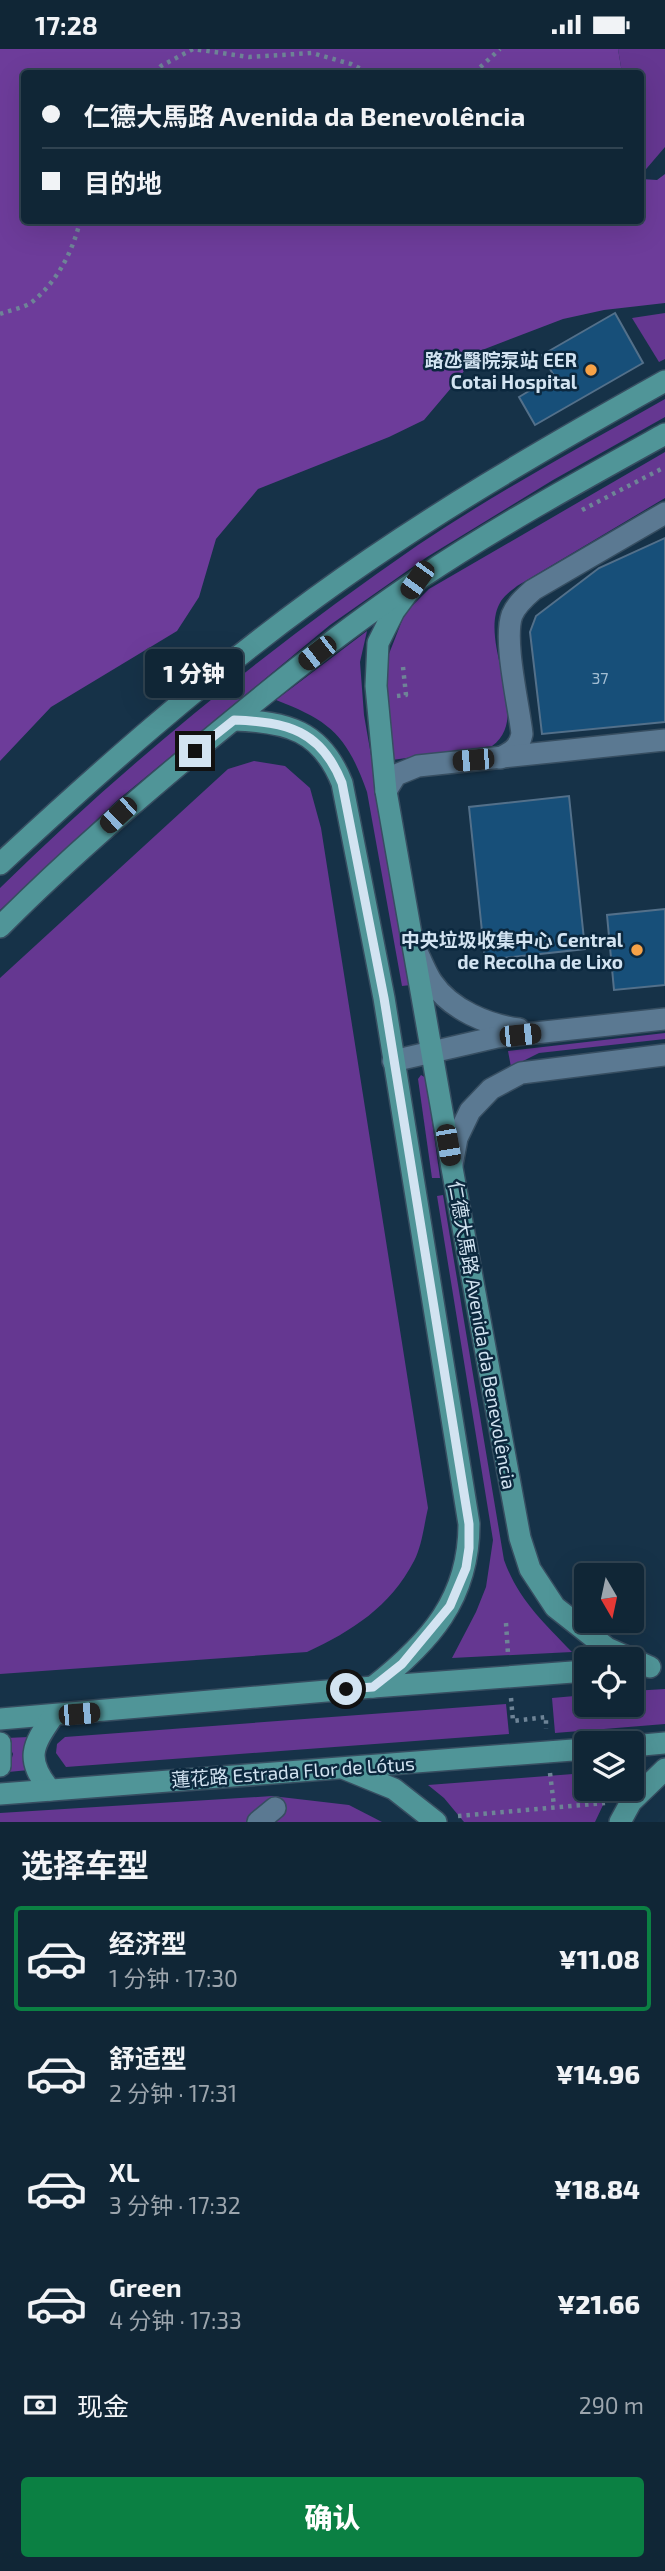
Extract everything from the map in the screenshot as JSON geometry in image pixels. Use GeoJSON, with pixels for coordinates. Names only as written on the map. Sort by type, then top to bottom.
{"type":"FeatureCollection","features":[{"type":"Feature","properties":{"kind":"main road"},"geometry":{"type":"LineString","coordinates":[[0,864],[90,780],[314,599],[449,507],[540,451],[665,381]]}},
{"type":"Feature","properties":{"kind":"main road"},"geometry":{"type":"LineString","coordinates":[[0,927],[118,815],[337,637],[417,580],[557,493],[665,434]]}},
{"type":"Feature","properties":{"kind":"main road","name":"仁德大馬路 Avenida da Benevolência"},"geometry":{"type":"LineString","coordinates":[[417,580],[394,611],[378,643],[376,686],[387,791],[520,1538],[530,1569],[555,1607],[607,1648],[649,1667]]}},
{"type":"Feature","properties":{"kind":"main road"},"geometry":{"type":"LineString","coordinates":[[234,720],[261,721],[284,726],[321,746],[334,763],[342,783],[384,998],[469,1524],[466,1568],[450,1606],[415,1651],[373,1687]]}},
{"type":"Feature","properties":{"kind":"main road"},"geometry":{"type":"LineString","coordinates":[[0,1719],[574,1672]]}},
{"type":"Feature","properties":{"kind":"main road"},"geometry":{"type":"LineString","coordinates":[[50,1790],[40,1778],[34,1760],[35,1742],[53,1716]]}},
{"type":"Feature","properties":{"kind":"main road"},"geometry":{"type":"LineString","coordinates":[[0,1743],[0,1766]]}},
{"type":"Feature","properties":{"kind":"main road"},"geometry":{"type":"LineString","coordinates":[[644,1745],[665,1743]]}},
{"type":"Feature","properties":{"kind":"main road","name":"蓮花路 Estrada Flor de Lótus"},"geometry":{"type":"LineString","coordinates":[[0,1794],[574,1750]]}},
{"type":"Feature","properties":{"kind":"main road"},"geometry":{"type":"LineString","coordinates":[[341,1767],[394,1789],[436,1822]]}},
{"type":"Feature","properties":{"kind":"main road"},"geometry":{"type":"LineString","coordinates":[[622,1818],[631,1802],[665,1769]]}},
{"type":"Feature","properties":{"kind":"street"},"geometry":{"type":"LineString","coordinates":[[500,758],[514,751],[520,744],[521,726],[510,642],[512,615],[520,602],[533,590],[665,513]]}},
{"type":"Feature","properties":{"kind":"street"},"geometry":{"type":"LineString","coordinates":[[387,791],[396,775],[418,766],[665,740]]}},
{"type":"Feature","properties":{"kind":"street"},"geometry":{"type":"LineString","coordinates":[[415,948],[433,984],[464,1011],[501,1027],[542,1033]]}},
{"type":"Feature","properties":{"kind":"street"},"geometry":{"type":"LineString","coordinates":[[393,1061],[497,1037],[665,1019]]}},
{"type":"Feature","properties":{"kind":"street"},"geometry":{"type":"LineString","coordinates":[[452,1168],[457,1138],[470,1111],[491,1089],[521,1073],[665,1055]]}},
{"type":"Feature","properties":{"kind":"street"},"geometry":{"type":"LineString","coordinates":[[258,1822],[275,1808]]}},
{"type":"Feature","properties":{"kind":"path"},"geometry":{"type":"LineString","coordinates":[[157,70],[193,49],[249,57],[312,53],[363,70]]}},
{"type":"Feature","properties":{"kind":"path"},"geometry":{"type":"LineString","coordinates":[[477,70],[500,49]]}},
{"type":"Feature","properties":{"kind":"path"},"geometry":{"type":"LineString","coordinates":[[0,314],[30,303],[58,274],[76,240],[79,224]]}},
{"type":"Feature","properties":{"kind":"path"},"geometry":{"type":"LineString","coordinates":[[580,511],[665,467]]}},
{"type":"Feature","properties":{"kind":"path"},"geometry":{"type":"LineString","coordinates":[[379,699],[406,695],[402,666]]}},
{"type":"Feature","properties":{"kind":"path"},"geometry":{"type":"LineString","coordinates":[[506,1623],[513,1721],[546,1717],[547,1752],[554,1807]]}},
{"type":"Feature","properties":{"kind":"path"},"geometry":{"type":"LineString","coordinates":[[449,1822],[459,1815],[604,1803],[622,1818]]}},
{"type":"Feature","properties":{"kind":"shaded area"},"geometry":{"type":"Polygon","coordinates":[[[0,49],[618,49],[622,70],[21,70],[21,224],[644,224],[644,179],[657,180],[665,174],[665,303],[604,310],[563,319],[477,352],[424,420],[389,437],[258,489],[216,539],[199,597],[177,631],[51,707],[0,761],[0,49]]]}},
{"type":"Feature","properties":{"kind":"shaded area"},"geometry":{"type":"Polygon","coordinates":[[[618,49],[665,49],[665,147],[644,172],[644,70],[622,70],[618,49]]]}},
{"type":"Feature","properties":{"kind":"shaded area"},"geometry":{"type":"Polygon","coordinates":[[[665,313],[665,359],[659,362],[632,318],[665,313]]]}},
{"type":"Feature","properties":{"kind":"shaded area"},"geometry":{"type":"Polygon","coordinates":[[[665,399],[665,417],[553,480],[427,557],[330,625],[119,799],[0,910],[0,888],[149,751],[255,665],[363,584],[448,525],[665,399]]]}},
{"type":"Feature","properties":{"kind":"shaded area"},"geometry":{"type":"Polygon","coordinates":[[[665,452],[665,498],[517,586],[501,601],[495,617],[495,636],[508,716],[503,733],[492,746],[392,760],[385,664],[405,613],[429,589],[665,452]]]}},
{"type":"Feature","properties":{"kind":"shaded area"},"geometry":{"type":"Polygon","coordinates":[[[367,631],[360,662],[364,715],[411,985],[402,986],[367,792],[360,773],[335,733],[311,715],[276,700],[367,631]]]}},
{"type":"Feature","properties":{"kind":"shaded area"},"geometry":{"type":"Polygon","coordinates":[[[254,761],[285,766],[310,788],[321,828],[428,1508],[421,1542],[404,1577],[381,1604],[354,1626],[307,1652],[0,1674],[0,978],[228,769],[254,761]]]}},
{"type":"Feature","properties":{"kind":"shaded area"},"geometry":{"type":"Polygon","coordinates":[[[665,1033],[665,1039],[539,1053],[511,1067],[508,1051],[665,1033]]]}},
{"type":"Feature","properties":{"kind":"shaded area"},"geometry":{"type":"Polygon","coordinates":[[[421,1075],[426,1078],[440,1178],[432,1178],[418,1079],[421,1075]]]}},
{"type":"Feature","properties":{"kind":"shaded area"},"geometry":{"type":"Polygon","coordinates":[[[443,1195],[504,1560],[524,1598],[572,1652],[452,1658],[486,1587],[493,1540],[437,1196],[443,1195]]]}},
{"type":"Feature","properties":{"kind":"shaded area"},"geometry":{"type":"Polygon","coordinates":[[[665,1689],[665,1724],[555,1733],[552,1698],[574,1696],[574,1717],[644,1717],[644,1690],[665,1689]]]}},
{"type":"Feature","properties":{"kind":"shaded area"},"geometry":{"type":"Polygon","coordinates":[[[506,1704],[509,1734],[66,1767],[56,1753],[57,1744],[65,1737],[506,1704]]]}},
{"type":"Feature","properties":{"kind":"shaded area"},"geometry":{"type":"Polygon","coordinates":[[[29,1737],[23,1753],[29,1770],[8,1772],[13,1754],[6,1738],[29,1737]]]}},
{"type":"Feature","properties":{"kind":"shaded area"},"geometry":{"type":"Polygon","coordinates":[[[574,1774],[574,1801],[606,1801],[595,1822],[464,1822],[444,1798],[428,1785],[574,1774]]]}},
{"type":"Feature","properties":{"kind":"shaded area"},"geometry":{"type":"Polygon","coordinates":[[[272,1796],[349,1805],[382,1822],[0,1822],[0,1813],[272,1796]]]}},
{"type":"Feature","properties":{"kind":"building","name":"路氹醫院泵站 EER Cotai Hospital"},"geometry":{"type":"Polygon","coordinates":[[[615,313],[643,363],[535,425],[519,397],[554,376],[542,355],[615,313]]]}},
{"type":"Feature","properties":{"kind":"building"},"geometry":{"type":"Polygon","coordinates":[[[665,538],[665,722],[542,734],[530,632],[536,616],[599,568],[665,538]]]}},
{"type":"Feature","properties":{"kind":"building"},"geometry":{"type":"Polygon","coordinates":[[[569,796],[585,949],[485,960],[469,807],[569,796]]]}},
{"type":"Feature","properties":{"kind":"building","name":"中央垃圾收集中心 Central de Recolha de Lixo"},"geometry":{"type":"Polygon","coordinates":[[[665,909],[665,985],[614,990],[607,915],[665,909]]]}},
{"type":"Feature","properties":{"kind":"place","name":"路氹醫院泵站 EER Cotai Hospital"},"geometry":{"type":"Point","coordinates":[591,370]}},
{"type":"Feature","properties":{"kind":"place","name":"中央垃圾收集中心 Central de Recolha de Lixo"},"geometry":{"type":"Point","coordinates":[637,950]}},
{"type":"Feature","properties":{"kind":"route"},"geometry":{"type":"LineString","coordinates":[[195,751],[234,720],[261,721],[284,726],[321,746],[334,763],[342,783],[384,998],[469,1524],[466,1568],[450,1606],[402,1664],[373,1687],[346,1689]]}}]}
